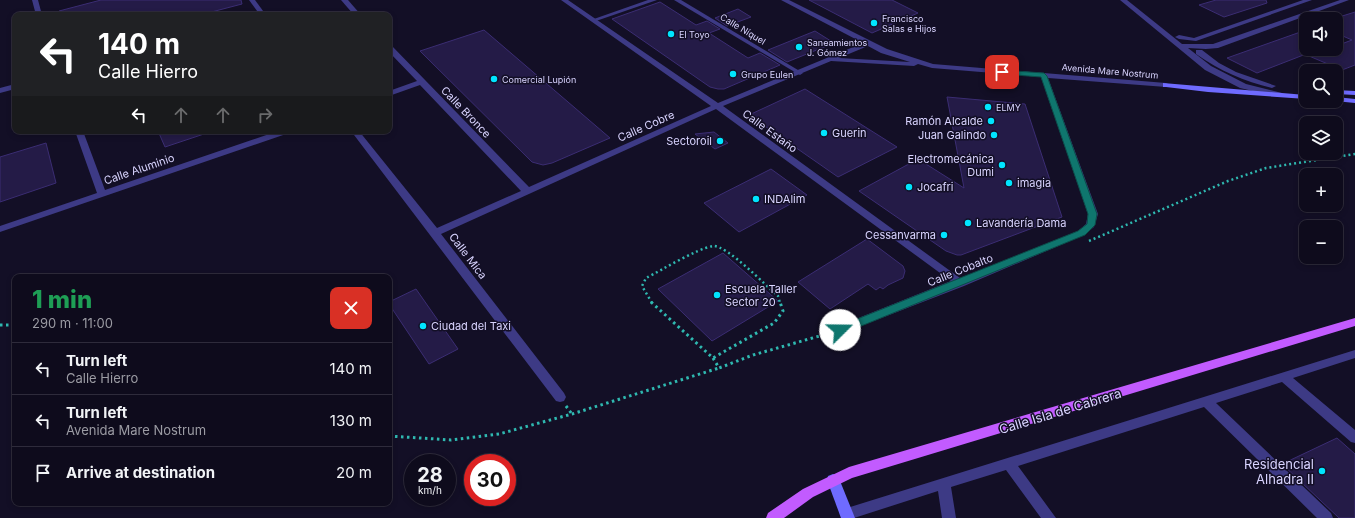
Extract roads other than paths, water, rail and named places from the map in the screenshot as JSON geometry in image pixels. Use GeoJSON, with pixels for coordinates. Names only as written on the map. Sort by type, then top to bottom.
{"type":"FeatureCollection","features":[{"type":"Feature","properties":{"kind":"main road","name":"Calle Isla de Cabrera"},"geometry":{"type":"LineString","coordinates":[[773,518],[808,493],[849,473],[1355,322]]}},
{"type":"Feature","properties":{"kind":"street"},"geometry":{"type":"LineString","coordinates":[[35,0],[38,12]]}},
{"type":"Feature","properties":{"kind":"street"},"geometry":{"type":"LineString","coordinates":[[252,0],[261,12]]}},
{"type":"Feature","properties":{"kind":"street"},"geometry":{"type":"LineString","coordinates":[[344,0],[355,12]]}},
{"type":"Feature","properties":{"kind":"street","name":"Calle Estaño"},"geometry":{"type":"LineString","coordinates":[[564,0],[717,106],[960,282]]}},
{"type":"Feature","properties":{"kind":"street","name":"Avenida Mare Nostrum"},"geometry":{"type":"LineString","coordinates":[[784,0],[884,50],[932,66]]}},
{"type":"Feature","properties":{"kind":"street"},"geometry":{"type":"LineString","coordinates":[[1123,0],[1208,68],[1242,86]]}},
{"type":"Feature","properties":{"kind":"street"},"geometry":{"type":"LineString","coordinates":[[1132,0],[1179,37],[1192,43],[1203,51],[1214,64],[1230,73],[1280,92]]}},
{"type":"Feature","properties":{"kind":"street"},"geometry":{"type":"LineString","coordinates":[[1181,46],[1309,0]]}},
{"type":"Feature","properties":{"kind":"street"},"geometry":{"type":"LineString","coordinates":[[1203,51],[1346,0]]}},
{"type":"Feature","properties":{"kind":"street","name":"Calle Cobre"},"geometry":{"type":"LineString","coordinates":[[435,233],[717,106],[800,73],[869,43]]}},
{"type":"Feature","properties":{"kind":"street","name":"Calle Bronce"},"geometry":{"type":"LineString","coordinates":[[392,51],[528,192]]}},
{"type":"Feature","properties":{"kind":"street","name":"Avenida Mare Nostrum"},"geometry":{"type":"LineString","coordinates":[[826,61],[853,60],[1166,85],[1208,90],[1280,92],[1299,91]]}},
{"type":"Feature","properties":{"kind":"street","name":"Calle Cobalto"},"geometry":{"type":"LineString","coordinates":[[840,330],[1081,233],[1091,225],[1093,214],[1044,76]]}},
{"type":"Feature","properties":{"kind":"street"},"geometry":{"type":"LineString","coordinates":[[392,93],[421,82]]}},
{"type":"Feature","properties":{"kind":"street","name":"Avenida Mare Nostrum"},"geometry":{"type":"LineString","coordinates":[[1166,85],[1242,86],[1280,92],[1299,97]]}},
{"type":"Feature","properties":{"kind":"street"},"geometry":{"type":"LineString","coordinates":[[0,90],[12,87]]}},
{"type":"Feature","properties":{"kind":"street"},"geometry":{"type":"LineString","coordinates":[[1343,92],[1355,93]]}},
{"type":"Feature","properties":{"kind":"street"},"geometry":{"type":"LineString","coordinates":[[1343,102],[1355,101]]}},
{"type":"Feature","properties":{"kind":"street"},"geometry":{"type":"LineString","coordinates":[[80,134],[102,194]]}},
{"type":"Feature","properties":{"kind":"street","name":"Calle Aluminio"},"geometry":{"type":"LineString","coordinates":[[0,229],[277,134]]}},
{"type":"Feature","properties":{"kind":"street","name":"Calle Mica"},"geometry":{"type":"LineString","coordinates":[[357,134],[560,397]]}},
{"type":"Feature","properties":{"kind":"street"},"geometry":{"type":"LineString","coordinates":[[833,480],[847,516],[872,504],[1009,464],[1355,354]]}},
{"type":"Feature","properties":{"kind":"street"},"geometry":{"type":"LineString","coordinates":[[1283,376],[1355,438]]}},
{"type":"Feature","properties":{"kind":"street"},"geometry":{"type":"LineString","coordinates":[[1206,401],[1326,518]]}},
{"type":"Feature","properties":{"kind":"street"},"geometry":{"type":"LineString","coordinates":[[1009,464],[1049,518]]}},
{"type":"Feature","properties":{"kind":"street"},"geometry":{"type":"LineString","coordinates":[[944,484],[949,518]]}},
{"type":"Feature","properties":{"kind":"lane"},"geometry":{"type":"LineString","coordinates":[[594,20],[654,0]]}},
{"type":"Feature","properties":{"kind":"lane","name":"Calle Níquel"},"geometry":{"type":"LineString","coordinates":[[677,0],[800,73]]}},
{"type":"Feature","properties":{"kind":"place","name":"Francisco Salas e Hijos"},"geometry":{"type":"Point","coordinates":[874,23]}},
{"type":"Feature","properties":{"kind":"place","name":"El Toyo"},"geometry":{"type":"Point","coordinates":[671,34]}},
{"type":"Feature","properties":{"kind":"place","name":"Saneamientos J. Gómez"},"geometry":{"type":"Point","coordinates":[799,47]}},
{"type":"Feature","properties":{"kind":"place","name":"Grupo Eulen"},"geometry":{"type":"Point","coordinates":[733,74]}},
{"type":"Feature","properties":{"kind":"place","name":"Comercial Lupión"},"geometry":{"type":"Point","coordinates":[494,79]}},
{"type":"Feature","properties":{"kind":"place","name":"ELMY"},"geometry":{"type":"Point","coordinates":[988,107]}},
{"type":"Feature","properties":{"kind":"place","name":"Ramón Alcalde"},"geometry":{"type":"Point","coordinates":[991,121]}},
{"type":"Feature","properties":{"kind":"place","name":"Guerin"},"geometry":{"type":"Point","coordinates":[824,133]}},
{"type":"Feature","properties":{"kind":"place","name":"Juan Galindo"},"geometry":{"type":"Point","coordinates":[994,135]}},
{"type":"Feature","properties":{"kind":"place","name":"Sectoroil"},"geometry":{"type":"Point","coordinates":[720,141]}},
{"type":"Feature","properties":{"kind":"place","name":"Electromecánica Dumi"},"geometry":{"type":"Point","coordinates":[1002,165]}},
{"type":"Feature","properties":{"kind":"place","name":"imagia"},"geometry":{"type":"Point","coordinates":[1009,183]}},
{"type":"Feature","properties":{"kind":"place","name":"Jocafri"},"geometry":{"type":"Point","coordinates":[909,187]}},
{"type":"Feature","properties":{"kind":"place","name":"INDAlim"},"geometry":{"type":"Point","coordinates":[756,199]}},
{"type":"Feature","properties":{"kind":"place","name":"Lavandería Dama"},"geometry":{"type":"Point","coordinates":[968,223]}},
{"type":"Feature","properties":{"kind":"place","name":"Cessanvarma"},"geometry":{"type":"Point","coordinates":[944,235]}},
{"type":"Feature","properties":{"kind":"place","name":"Escuela Taller Sector 20"},"geometry":{"type":"Point","coordinates":[717,295]}},
{"type":"Feature","properties":{"kind":"place","name":"Ciudad del Taxi"},"geometry":{"type":"Point","coordinates":[423,326]}},
{"type":"Feature","properties":{"kind":"place","name":"Residencial Alhadra II"},"geometry":{"type":"Point","coordinates":[1322,471]}}]}
